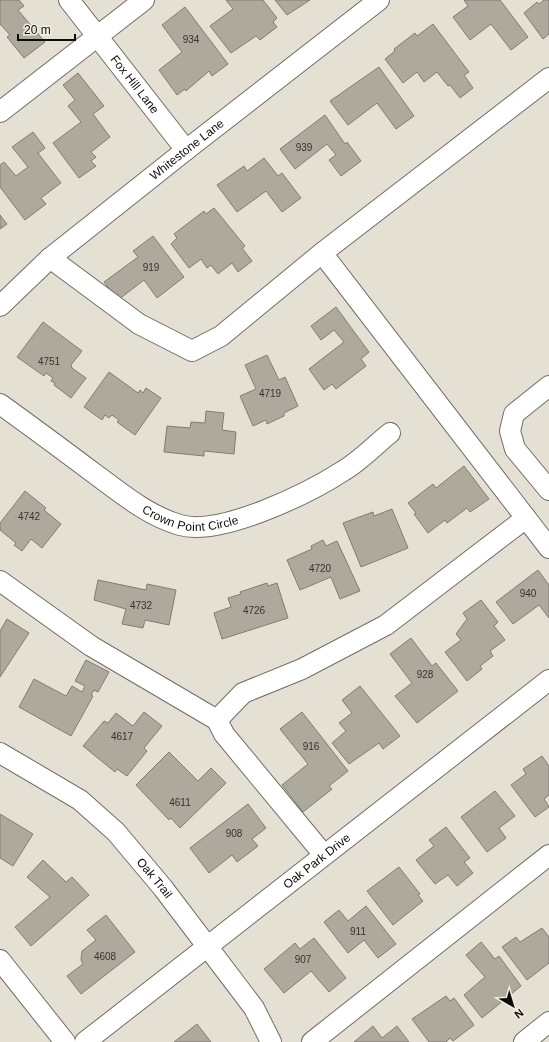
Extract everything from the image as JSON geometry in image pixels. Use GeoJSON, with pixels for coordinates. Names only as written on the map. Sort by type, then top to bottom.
{"type":"FeatureCollection","features":[{"type":"Feature","properties":{"kind":"street","name":"Fox Hill Lane"},"geometry":{"type":"LineString","coordinates":[[69,0],[186,150]]}},
{"type":"Feature","properties":{"kind":"street"},"geometry":{"type":"LineString","coordinates":[[0,112],[144,0]]}},
{"type":"Feature","properties":{"kind":"street","name":"Whitestone Lane"},"geometry":{"type":"LineString","coordinates":[[0,306],[50,258],[379,0]]}},
{"type":"Feature","properties":{"kind":"street"},"geometry":{"type":"LineString","coordinates":[[50,258],[139,324],[192,351],[221,336],[322,253],[549,78]]}},
{"type":"Feature","properties":{"kind":"street"},"geometry":{"type":"LineString","coordinates":[[322,253],[549,548]]}},
{"type":"Feature","properties":{"kind":"street"},"geometry":{"type":"LineString","coordinates":[[549,386],[514,414],[510,431],[516,448],[549,490]]}},
{"type":"Feature","properties":{"kind":"street","name":"Crown Point Circle"},"geometry":{"type":"LineString","coordinates":[[0,404],[136,504],[168,521],[181,526],[196,527],[244,518],[274,507],[344,471],[390,433]]}},
{"type":"Feature","properties":{"kind":"street"},"geometry":{"type":"LineString","coordinates":[[217,720],[243,693],[302,669],[386,625],[526,518]]}},
{"type":"Feature","properties":{"kind":"street"},"geometry":{"type":"LineString","coordinates":[[0,581],[91,646],[217,720],[224,734],[324,855]]}},
{"type":"Feature","properties":{"kind":"street","name":"Oak Park Drive"},"geometry":{"type":"LineString","coordinates":[[85,1042],[549,680]]}},
{"type":"Feature","properties":{"kind":"street","name":"Oak Trail"},"geometry":{"type":"LineString","coordinates":[[0,753],[80,800],[116,832],[163,888],[254,1008],[271,1042]]}},
{"type":"Feature","properties":{"kind":"street"},"geometry":{"type":"LineString","coordinates":[[312,1042],[549,856]]}},
{"type":"Feature","properties":{"kind":"street"},"geometry":{"type":"LineString","coordinates":[[0,960],[65,1042]]}},
{"type":"Feature","properties":{"kind":"street"},"geometry":{"type":"LineString","coordinates":[[524,1042],[549,1022]]}},
{"type":"Feature","properties":{"kind":"building"},"geometry":{"type":"Polygon","coordinates":[[[0,0],[19,0],[24,6],[18,10],[45,42],[24,58],[7,37],[10,35],[0,24],[0,0]]]}},
{"type":"Feature","properties":{"kind":"building"},"geometry":{"type":"Polygon","coordinates":[[[226,0],[263,0],[277,18],[273,22],[277,27],[260,40],[256,36],[231,53],[210,26],[233,9],[226,0]]]}},
{"type":"Feature","properties":{"kind":"building"},"geometry":{"type":"Polygon","coordinates":[[[275,0],[310,0],[287,15],[275,0]]]}},
{"type":"Feature","properties":{"kind":"building"},"geometry":{"type":"Polygon","coordinates":[[[464,0],[500,0],[528,37],[511,50],[491,24],[470,40],[453,17],[468,6],[464,0]]]}},
{"type":"Feature","properties":{"kind":"building"},"geometry":{"type":"Polygon","coordinates":[[[544,0],[549,0],[549,34],[543,39],[524,13],[537,2],[539,4],[544,0]]]}},
{"type":"Feature","properties":{"kind":"building"},"geometry":{"type":"Polygon","coordinates":[[[185,7],[228,64],[212,76],[209,71],[186,91],[185,89],[177,95],[159,70],[182,52],[162,25],[185,7]]]}},
{"type":"Feature","properties":{"kind":"building"},"geometry":{"type":"Polygon","coordinates":[[[433,24],[469,72],[464,75],[473,88],[460,98],[437,72],[424,82],[417,72],[403,83],[385,59],[395,51],[394,49],[415,33],[417,36],[433,24]]]}},
{"type":"Feature","properties":{"kind":"building"},"geometry":{"type":"Polygon","coordinates":[[[379,67],[414,116],[396,129],[377,103],[348,125],[330,101],[379,67]]]}},
{"type":"Feature","properties":{"kind":"building"},"geometry":{"type":"Polygon","coordinates":[[[78,73],[104,106],[93,114],[110,137],[91,152],[96,157],[91,161],[96,166],[79,178],[53,143],[81,122],[68,106],[75,100],[63,85],[78,73]]]}},
{"type":"Feature","properties":{"kind":"building"},"geometry":{"type":"Polygon","coordinates":[[[325,115],[345,144],[347,142],[361,161],[341,176],[329,160],[336,155],[327,144],[295,169],[280,149],[325,115]]]}},
{"type":"Feature","properties":{"kind":"building"},"geometry":{"type":"Polygon","coordinates":[[[33,132],[45,148],[38,153],[61,183],[41,198],[46,204],[25,220],[0,187],[0,165],[4,162],[16,176],[28,167],[12,147],[33,132]]]}},
{"type":"Feature","properties":{"kind":"building"},"geometry":{"type":"Polygon","coordinates":[[[264,158],[278,176],[282,173],[301,198],[282,212],[266,191],[237,212],[217,185],[244,166],[247,171],[264,158]]]}},
{"type":"Feature","properties":{"kind":"building"},"geometry":{"type":"Polygon","coordinates":[[[214,208],[245,246],[242,248],[252,261],[238,272],[232,263],[218,274],[211,265],[207,268],[201,259],[189,268],[171,244],[177,238],[174,234],[204,211],[206,214],[214,208]]]}},
{"type":"Feature","properties":{"kind":"building"},"geometry":{"type":"Polygon","coordinates":[[[0,215],[7,224],[0,229],[0,215]]]}},
{"type":"Feature","properties":{"kind":"building"},"geometry":{"type":"Polygon","coordinates":[[[153,236],[184,277],[157,298],[144,280],[118,300],[104,282],[138,257],[133,251],[153,236]]]}},
{"type":"Feature","properties":{"kind":"building"},"geometry":{"type":"Polygon","coordinates":[[[336,307],[369,352],[361,359],[366,366],[336,389],[332,384],[324,390],[309,369],[344,342],[334,330],[321,340],[311,326],[336,307]]]}},
{"type":"Feature","properties":{"kind":"building"},"geometry":{"type":"Polygon","coordinates":[[[43,322],[82,351],[71,365],[72,368],[86,378],[71,398],[54,385],[55,383],[51,381],[53,378],[46,373],[44,376],[17,357],[43,322]]]}},
{"type":"Feature","properties":{"kind":"building"},"geometry":{"type":"Polygon","coordinates":[[[267,355],[279,380],[285,377],[298,406],[284,413],[284,416],[267,424],[266,420],[253,426],[240,396],[256,389],[245,365],[267,355]]]}},
{"type":"Feature","properties":{"kind":"building"},"geometry":{"type":"Polygon","coordinates":[[[109,372],[138,393],[140,390],[143,393],[146,388],[161,398],[135,435],[117,422],[119,420],[112,415],[109,418],[105,415],[102,420],[84,407],[109,372]]]}},
{"type":"Feature","properties":{"kind":"building"},"geometry":{"type":"Polygon","coordinates":[[[206,411],[224,413],[222,430],[236,432],[234,454],[204,451],[204,456],[164,452],[167,426],[190,428],[191,422],[205,423],[206,411]]]}},
{"type":"Feature","properties":{"kind":"building"},"geometry":{"type":"Polygon","coordinates":[[[464,466],[489,499],[470,512],[467,508],[447,523],[445,520],[428,533],[408,503],[433,484],[436,488],[464,466]]]}},
{"type":"Feature","properties":{"kind":"building"},"geometry":{"type":"Polygon","coordinates":[[[25,491],[46,508],[44,510],[61,524],[42,548],[31,539],[22,551],[14,545],[16,543],[0,530],[0,523],[25,491]]]}},
{"type":"Feature","properties":{"kind":"building"},"geometry":{"type":"Polygon","coordinates":[[[392,509],[408,548],[361,567],[343,523],[373,512],[374,516],[392,509]]]}},
{"type":"Feature","properties":{"kind":"building"},"geometry":{"type":"Polygon","coordinates":[[[323,540],[326,546],[337,541],[360,591],[340,599],[331,577],[300,590],[287,560],[312,549],[311,546],[323,540]]]}},
{"type":"Feature","properties":{"kind":"building"},"geometry":{"type":"Polygon","coordinates":[[[538,570],[549,585],[549,618],[539,605],[513,624],[496,602],[538,570]]]}},
{"type":"Feature","properties":{"kind":"building"},"geometry":{"type":"Polygon","coordinates":[[[98,580],[146,590],[147,584],[176,590],[169,625],[145,620],[143,628],[122,624],[126,609],[94,600],[98,580]]]}},
{"type":"Feature","properties":{"kind":"building"},"geometry":{"type":"Polygon","coordinates":[[[267,583],[268,586],[277,583],[288,618],[222,639],[214,613],[231,607],[228,598],[241,594],[240,592],[267,583]]]}},
{"type":"Feature","properties":{"kind":"building"},"geometry":{"type":"Polygon","coordinates":[[[481,600],[498,622],[494,626],[505,640],[490,651],[493,656],[480,666],[482,669],[467,681],[445,652],[461,640],[456,634],[467,619],[463,613],[481,600]]]}},
{"type":"Feature","properties":{"kind":"building"},"geometry":{"type":"Polygon","coordinates":[[[7,619],[29,633],[0,677],[0,631],[7,619]]]}},
{"type":"Feature","properties":{"kind":"building"},"geometry":{"type":"Polygon","coordinates":[[[411,638],[432,666],[436,663],[458,691],[417,723],[395,696],[412,683],[390,654],[411,638]]]}},
{"type":"Feature","properties":{"kind":"building"},"geometry":{"type":"Polygon","coordinates":[[[86,660],[109,672],[98,692],[94,690],[91,695],[93,696],[71,736],[19,707],[34,679],[66,696],[72,686],[82,692],[85,686],[75,681],[86,660]]]}},
{"type":"Feature","properties":{"kind":"building"},"geometry":{"type":"Polygon","coordinates":[[[360,686],[400,736],[383,749],[379,743],[349,764],[332,743],[346,731],[339,723],[352,713],[342,700],[360,686]]]}},
{"type":"Feature","properties":{"kind":"building"},"geometry":{"type":"Polygon","coordinates":[[[144,712],[162,726],[144,748],[147,751],[127,776],[117,769],[115,772],[83,746],[104,721],[108,723],[116,713],[133,726],[144,712]]]}},
{"type":"Feature","properties":{"kind":"building"},"geometry":{"type":"Polygon","coordinates":[[[302,712],[348,771],[329,786],[332,789],[303,812],[282,785],[308,764],[280,729],[302,712]]]}},
{"type":"Feature","properties":{"kind":"building"},"geometry":{"type":"Polygon","coordinates":[[[169,752],[198,781],[211,768],[226,783],[180,828],[171,818],[169,820],[136,785],[169,752]]]}},
{"type":"Feature","properties":{"kind":"building"},"geometry":{"type":"Polygon","coordinates":[[[542,756],[549,766],[549,795],[544,799],[549,807],[535,817],[511,785],[526,774],[523,769],[542,756]]]}},
{"type":"Feature","properties":{"kind":"building"},"geometry":{"type":"Polygon","coordinates":[[[495,791],[515,816],[499,828],[506,838],[487,852],[461,817],[495,791]]]}},
{"type":"Feature","properties":{"kind":"building"},"geometry":{"type":"Polygon","coordinates":[[[248,804],[266,828],[252,839],[258,846],[237,862],[232,855],[209,873],[190,848],[248,804]]]}},
{"type":"Feature","properties":{"kind":"building"},"geometry":{"type":"Polygon","coordinates":[[[0,814],[33,834],[13,866],[0,858],[0,814]]]}},
{"type":"Feature","properties":{"kind":"building"},"geometry":{"type":"Polygon","coordinates":[[[446,827],[470,858],[464,862],[473,873],[457,886],[448,875],[435,884],[416,860],[434,846],[429,840],[446,827]]]}},
{"type":"Feature","properties":{"kind":"building"},"geometry":{"type":"Polygon","coordinates":[[[43,860],[66,882],[72,877],[89,895],[31,946],[15,927],[50,897],[27,877],[43,860]]]}},
{"type":"Feature","properties":{"kind":"building"},"geometry":{"type":"Polygon","coordinates":[[[399,867],[420,894],[418,895],[423,901],[393,925],[367,891],[399,867]]]}},
{"type":"Feature","properties":{"kind":"building"},"geometry":{"type":"Polygon","coordinates":[[[366,906],[396,944],[378,958],[364,940],[348,953],[324,922],[339,910],[348,921],[366,906]]]}},
{"type":"Feature","properties":{"kind":"building"},"geometry":{"type":"Polygon","coordinates":[[[106,915],[135,952],[81,994],[67,976],[83,964],[81,960],[82,951],[96,940],[87,930],[106,915]]]}},
{"type":"Feature","properties":{"kind":"building"},"geometry":{"type":"Polygon","coordinates":[[[542,928],[549,937],[549,963],[527,980],[502,947],[516,937],[520,942],[542,928]]]}},
{"type":"Feature","properties":{"kind":"building"},"geometry":{"type":"Polygon","coordinates":[[[314,938],[346,978],[329,992],[311,971],[284,993],[264,969],[295,943],[300,949],[314,938]]]}},
{"type":"Feature","properties":{"kind":"building"},"geometry":{"type":"Polygon","coordinates":[[[481,942],[495,959],[499,956],[521,986],[482,1018],[464,995],[485,977],[466,955],[481,942]]]}},
{"type":"Feature","properties":{"kind":"building"},"geometry":{"type":"Polygon","coordinates":[[[446,996],[450,1001],[454,998],[474,1025],[453,1041],[450,1038],[446,1042],[429,1042],[412,1019],[446,996]]]}},
{"type":"Feature","properties":{"kind":"building"},"geometry":{"type":"Polygon","coordinates":[[[197,1024],[211,1042],[174,1042],[197,1024]]]}},
{"type":"Feature","properties":{"kind":"building"},"geometry":{"type":"Polygon","coordinates":[[[373,1026],[382,1038],[397,1026],[409,1042],[354,1042],[373,1026]]]}}]}
